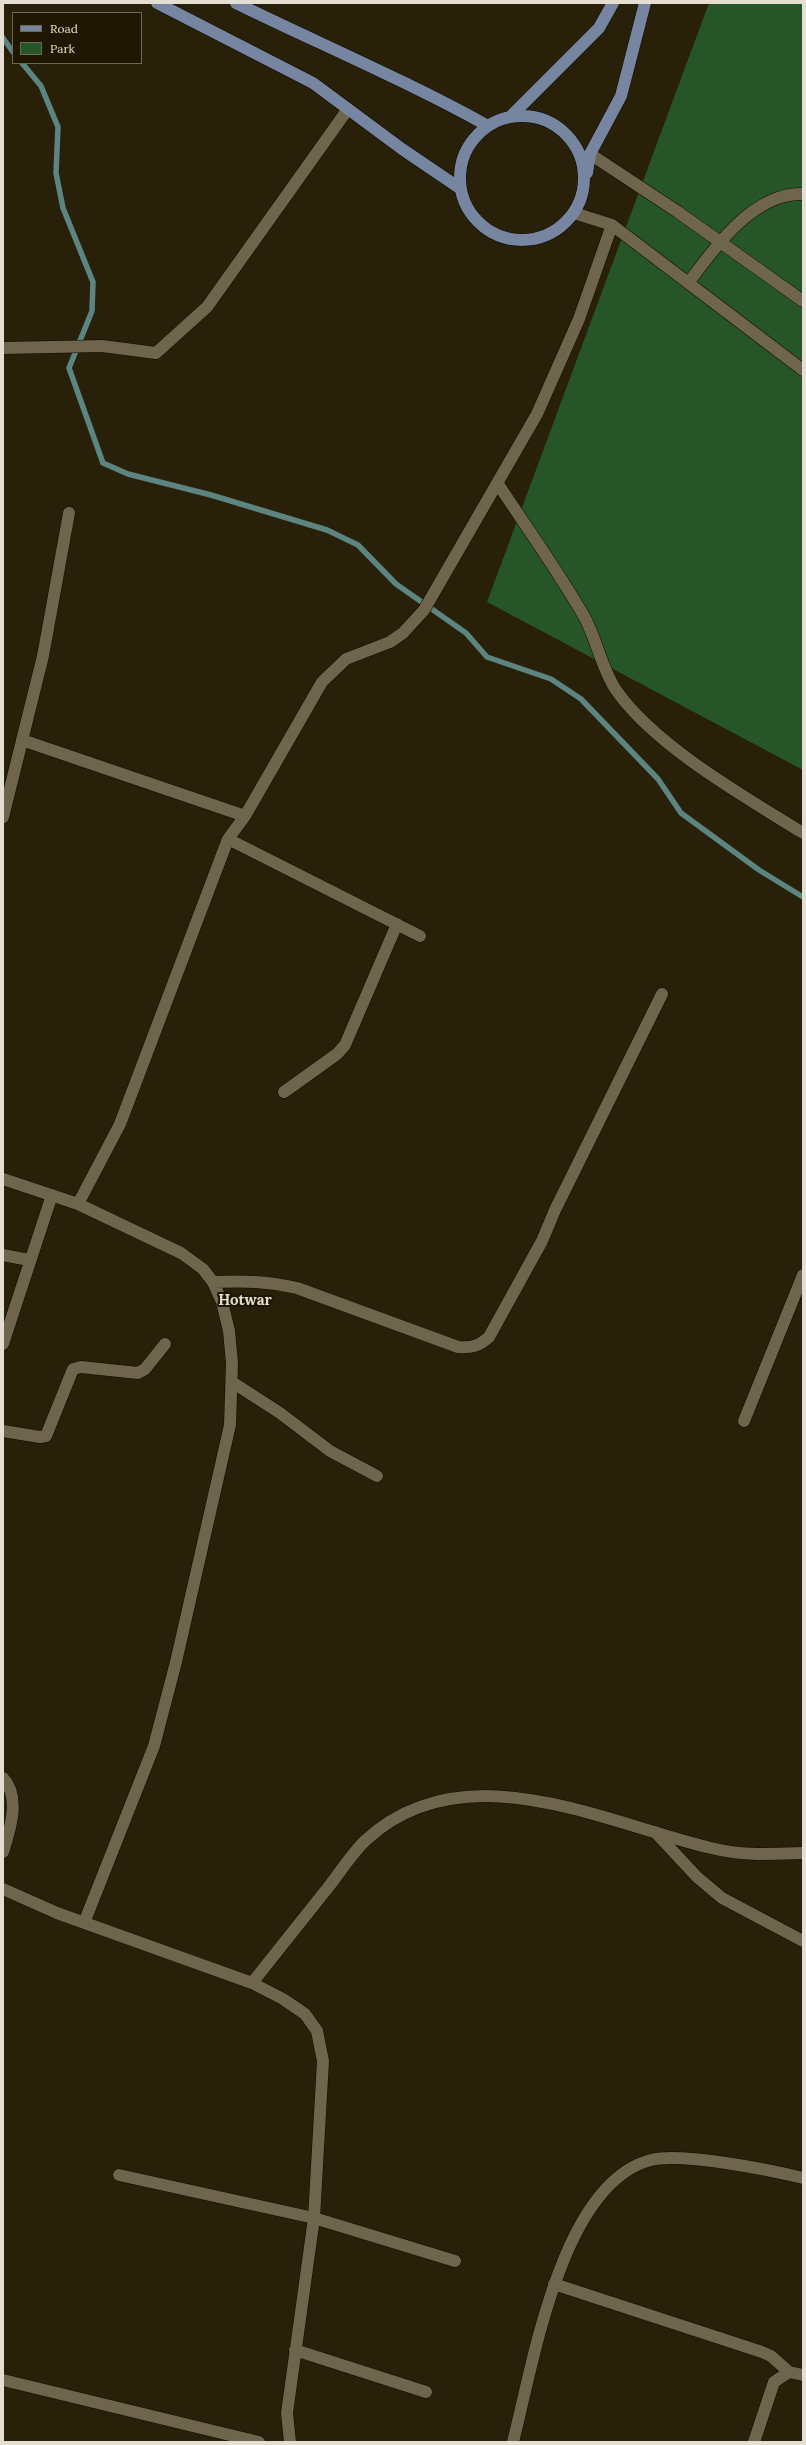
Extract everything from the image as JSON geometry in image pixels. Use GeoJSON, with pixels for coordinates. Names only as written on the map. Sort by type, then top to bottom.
{"type":"FeatureCollection","features":[{"type":"Feature","properties":{"kind":"main road"},"geometry":{"type":"LineString","coordinates":[[157,3],[313,83],[461,189]]}},
{"type":"Feature","properties":{"kind":"main road"},"geometry":{"type":"LineString","coordinates":[[236,3],[347,57],[436,97],[488,126]]}},
{"type":"Feature","properties":{"kind":"main road"},"geometry":{"type":"LineString","coordinates":[[613,3],[599,28],[511,116],[488,126],[471,143],[461,165],[461,189],[470,212],[487,229],[509,239],[534,239],[556,230],[574,213],[584,191],[590,154],[620,96],[645,3]]}},
{"type":"Feature","properties":{"kind":"main road"},"geometry":{"type":"LineString","coordinates":[[511,116],[541,118],[568,134],[582,161],[584,191]]}},
{"type":"Feature","properties":{"kind":"street"},"geometry":{"type":"LineString","coordinates":[[3,348],[102,346],[156,353],[207,307],[348,109]]}},
{"type":"Feature","properties":{"kind":"street"},"geometry":{"type":"LineString","coordinates":[[590,154],[803,301]]}},
{"type":"Feature","properties":{"kind":"street"},"geometry":{"type":"LineString","coordinates":[[689,282],[719,242],[741,220],[770,201],[796,194],[803,194]]}},
{"type":"Feature","properties":{"kind":"street"},"geometry":{"type":"LineString","coordinates":[[574,213],[612,225],[803,370]]}},
{"type":"Feature","properties":{"kind":"street"},"geometry":{"type":"LineString","coordinates":[[78,1204],[120,1124],[228,839],[245,816],[326,678],[346,659],[390,642],[399,636],[424,610],[537,414],[579,319],[612,225]]}},
{"type":"Feature","properties":{"kind":"street"},"geometry":{"type":"LineString","coordinates":[[498,484],[585,619],[609,677],[627,703],[666,740],[728,787],[803,833]]}},
{"type":"Feature","properties":{"kind":"street"},"geometry":{"type":"LineString","coordinates":[[3,817],[42,656],[69,513]]}},
{"type":"Feature","properties":{"kind":"street"},"geometry":{"type":"LineString","coordinates":[[22,740],[245,816]]}},
{"type":"Feature","properties":{"kind":"street"},"geometry":{"type":"LineString","coordinates":[[228,839],[420,936]]}},
{"type":"Feature","properties":{"kind":"street"},"geometry":{"type":"LineString","coordinates":[[284,1092],[337,1054],[345,1045],[397,924]]}},
{"type":"Feature","properties":{"kind":"street"},"geometry":{"type":"LineString","coordinates":[[213,1282],[255,1280],[276,1283],[297,1288],[458,1347],[469,1348],[482,1343],[489,1337],[542,1241],[555,1210],[662,994]]}},
{"type":"Feature","properties":{"kind":"street"},"geometry":{"type":"LineString","coordinates":[[3,1179],[78,1204],[181,1253],[202,1269],[213,1282],[222,1302],[229,1331],[232,1382],[230,1425],[172,1677],[154,1746],[84,1923]]}},
{"type":"Feature","properties":{"kind":"street"},"geometry":{"type":"LineString","coordinates":[[3,1344],[29,1260],[52,1195]]}},
{"type":"Feature","properties":{"kind":"street"},"geometry":{"type":"LineString","coordinates":[[3,1255],[29,1260]]}},
{"type":"Feature","properties":{"kind":"street"},"geometry":{"type":"LineString","coordinates":[[744,1421],[803,1275]]}},
{"type":"Feature","properties":{"kind":"street"},"geometry":{"type":"LineString","coordinates":[[3,1431],[40,1437],[46,1436],[73,1369],[81,1367],[138,1373],[145,1369],[165,1344]]}},
{"type":"Feature","properties":{"kind":"street"},"geometry":{"type":"LineString","coordinates":[[232,1382],[280,1413],[330,1451],[377,1476]]}},
{"type":"Feature","properties":{"kind":"street"},"geometry":{"type":"LineString","coordinates":[[3,1778],[10,1789],[13,1800],[3,1852]]}},
{"type":"Feature","properties":{"kind":"street"},"geometry":{"type":"LineString","coordinates":[[252,1983],[365,1841],[393,1820],[417,1808],[454,1798],[490,1796],[534,1801],[590,1811],[711,1848],[735,1853],[772,1855],[803,1853]]}},
{"type":"Feature","properties":{"kind":"street"},"geometry":{"type":"LineString","coordinates":[[654,1831],[697,1877],[722,1898],[803,1941]]}},
{"type":"Feature","properties":{"kind":"street"},"geometry":{"type":"LineString","coordinates":[[3,1889],[84,1923],[252,1983],[283,1999],[305,2014],[317,2031],[323,2061],[314,2218],[287,2413],[290,2442]]}},
{"type":"Feature","properties":{"kind":"street"},"geometry":{"type":"LineString","coordinates":[[513,2442],[554,2284],[571,2242],[586,2215],[604,2191],[621,2175],[638,2164],[669,2158],[691,2159],[803,2178]]}},
{"type":"Feature","properties":{"kind":"street"},"geometry":{"type":"LineString","coordinates":[[119,2175],[314,2218],[455,2261]]}},
{"type":"Feature","properties":{"kind":"street"},"geometry":{"type":"LineString","coordinates":[[554,2284],[762,2352],[771,2356],[789,2372],[803,2375]]}},
{"type":"Feature","properties":{"kind":"street"},"geometry":{"type":"LineString","coordinates":[[295,2350],[426,2392]]}},
{"type":"Feature","properties":{"kind":"street"},"geometry":{"type":"LineString","coordinates":[[754,2442],[774,2382],[789,2372]]}},
{"type":"Feature","properties":{"kind":"street"},"geometry":{"type":"LineString","coordinates":[[3,2380],[259,2442]]}},
{"type":"Feature","properties":{"kind":"green space"},"geometry":{"type":"Polygon","coordinates":[[[709,3],[803,3],[803,770],[487,602],[709,3]]]}},
{"type":"Feature","properties":{"kind":"waterway"},"geometry":{"type":"LineString","coordinates":[[3,38],[12,51]]}},
{"type":"Feature","properties":{"kind":"waterway"},"geometry":{"type":"LineString","coordinates":[[23,64],[41,86],[58,127],[56,173],[63,208],[93,282],[92,311],[69,368],[103,463],[128,474],[211,495],[327,530],[358,545],[396,584],[466,633],[487,657],[551,679],[581,699],[658,779],[681,813],[759,870],[803,897]]}},
{"type":"Feature","properties":{"kind":"district","name":"Hotwar"},"geometry":{"type":"Point","coordinates":[245,1301]}}]}
